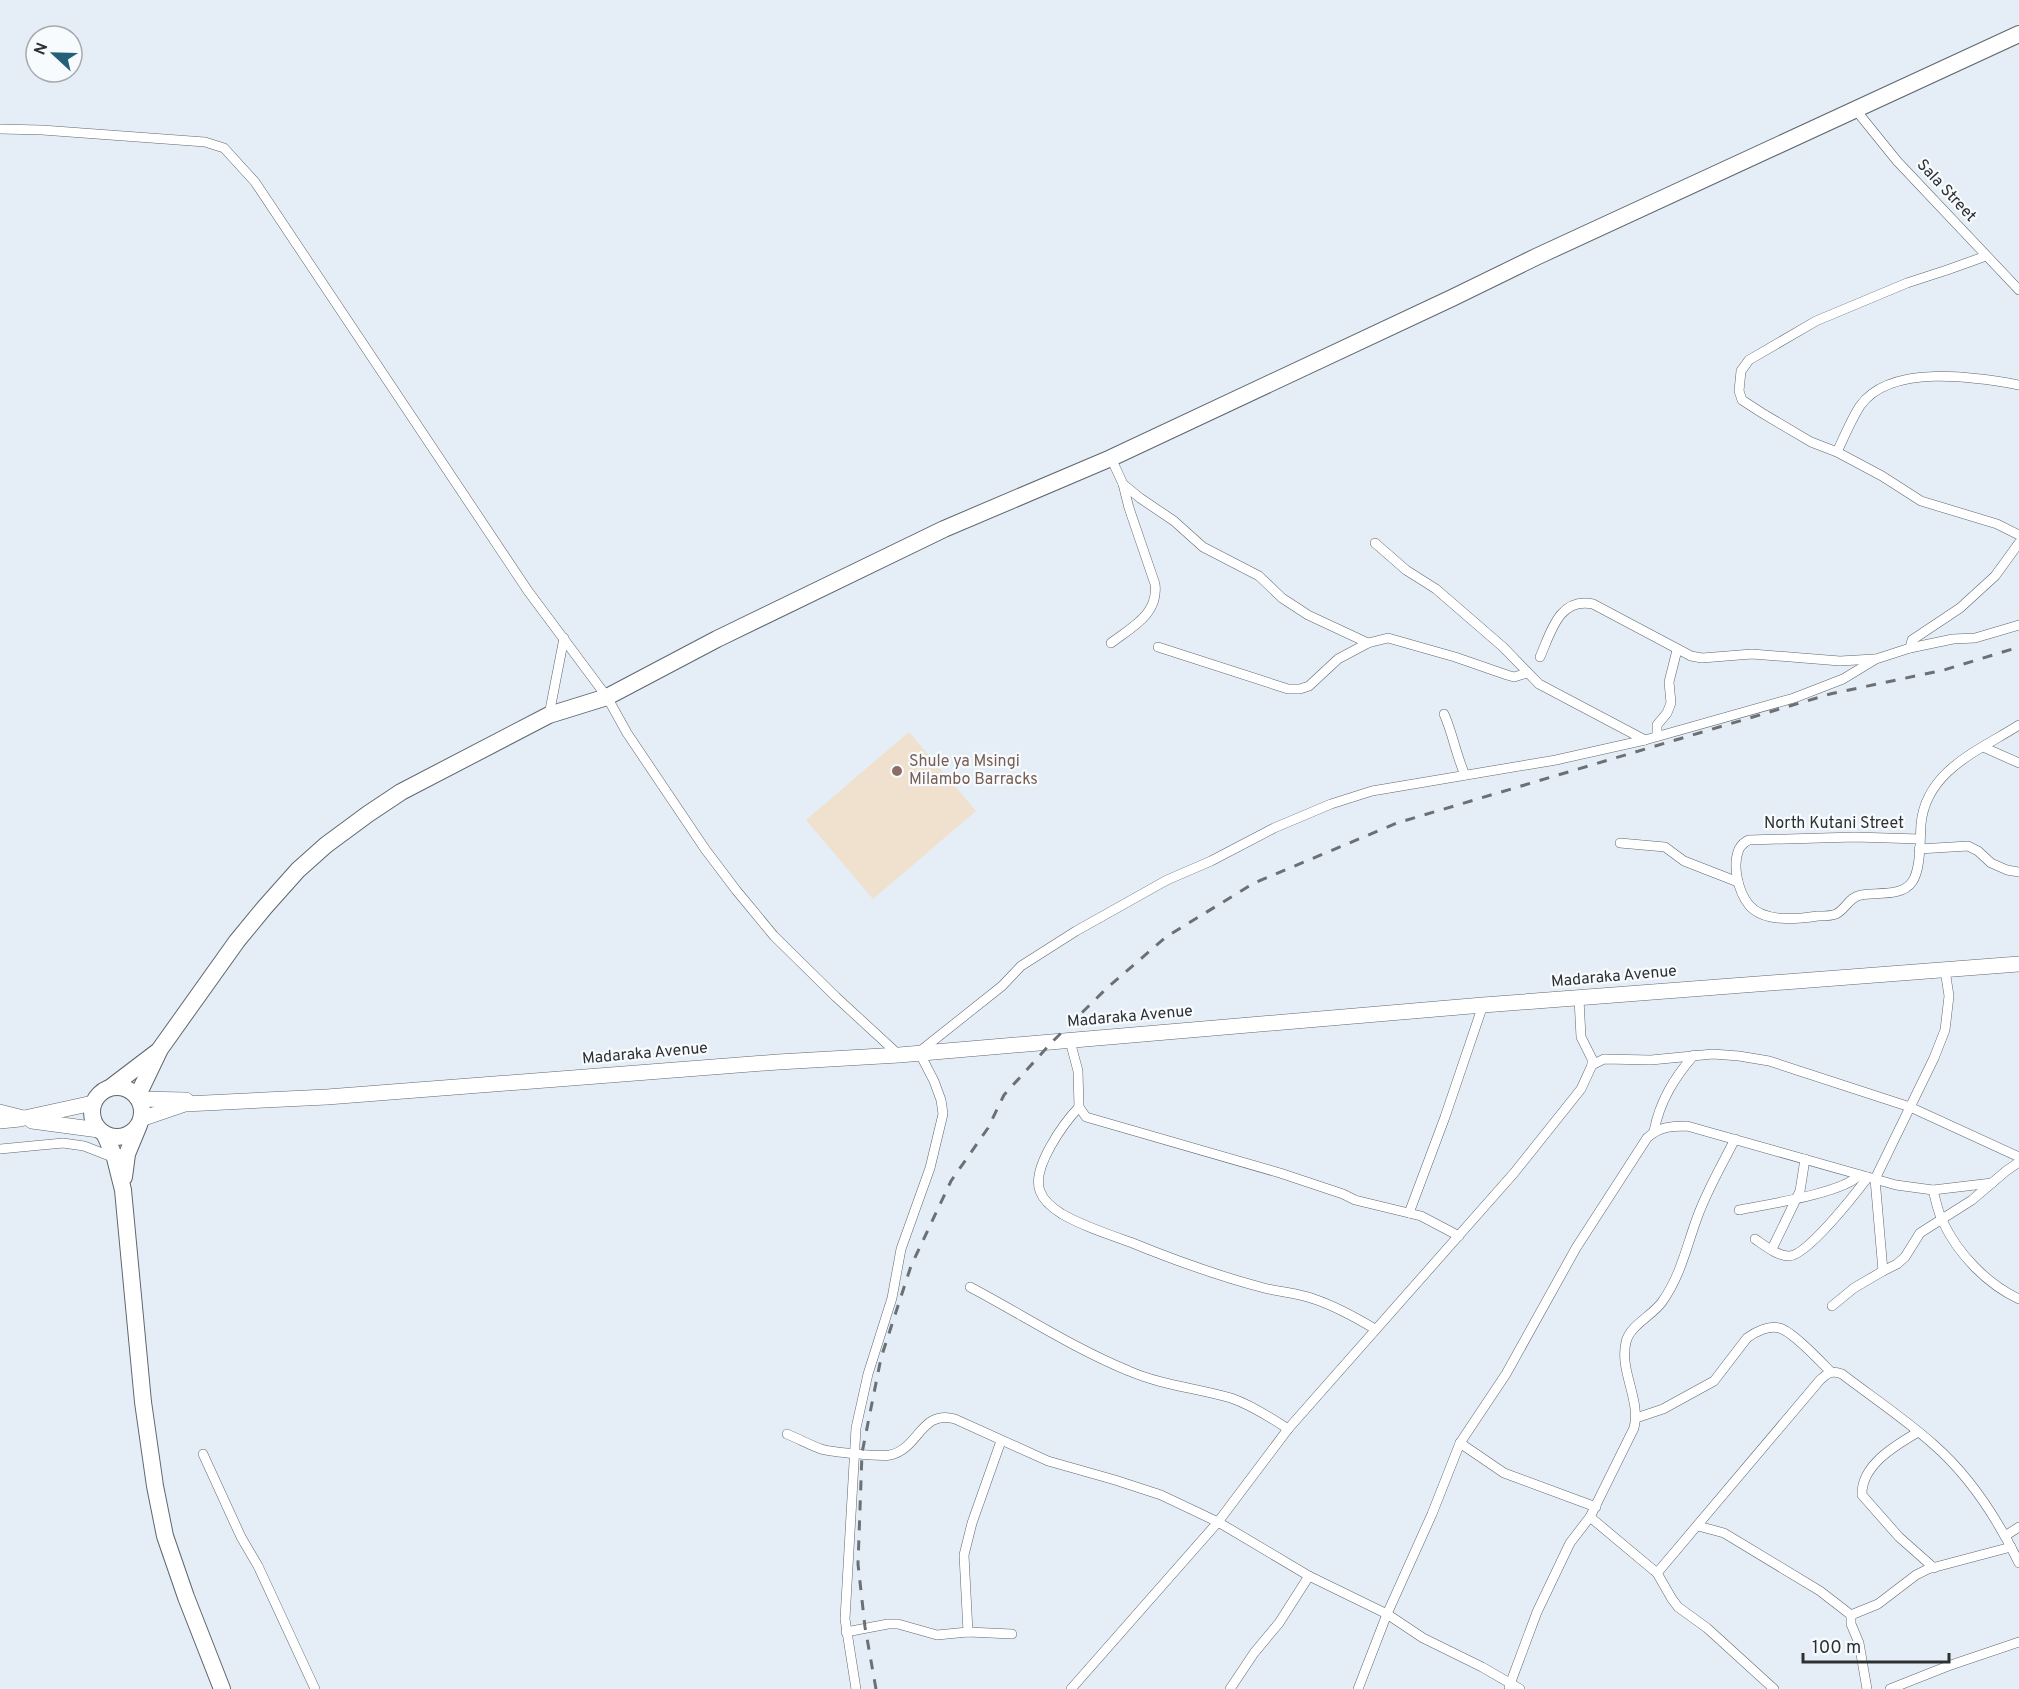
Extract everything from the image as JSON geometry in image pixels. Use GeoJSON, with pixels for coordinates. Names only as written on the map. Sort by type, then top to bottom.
{"type":"FeatureCollection","features":[{"type":"Feature","properties":{"kind":"highway"},"geometry":{"type":"LineString","coordinates":[[138,1098],[160,1049],[265,907],[298,870],[326,845],[401,792],[549,715],[607,697],[717,639],[944,529],[1111,458],[1538,256],[2019,34]]}},
{"type":"Feature","properties":{"kind":"highway"},"geometry":{"type":"LineString","coordinates":[[160,1049],[104,1090],[93,1103],[92,1118],[115,1158],[123,1190],[143,1402],[165,1536],[222,1689]]}},
{"type":"Feature","properties":{"kind":"highway"},"geometry":{"type":"LineString","coordinates":[[111,1087],[130,1090],[141,1105],[140,1121],[127,1154],[123,1190]]}},
{"type":"Feature","properties":{"kind":"highway"},"geometry":{"type":"LineString","coordinates":[[102,1132],[113,1137],[128,1134],[140,1121]]}},
{"type":"Feature","properties":{"kind":"main road","name":"Madaraka Avenue"},"geometry":{"type":"LineString","coordinates":[[243,1102],[898,1055],[1483,1005],[2019,964]]}},
{"type":"Feature","properties":{"kind":"main road"},"geometry":{"type":"LineString","coordinates":[[138,1098],[243,1102]]}},
{"type":"Feature","properties":{"kind":"main road"},"geometry":{"type":"LineString","coordinates":[[140,1121],[185,1104],[243,1102]]}},
{"type":"Feature","properties":{"kind":"main road"},"geometry":{"type":"LineString","coordinates":[[0,1121],[25,1118],[93,1103]]}},
{"type":"Feature","properties":{"kind":"main road"},"geometry":{"type":"LineString","coordinates":[[25,1118],[102,1132]]}},
{"type":"Feature","properties":{"kind":"street","name":"Sala Street"},"geometry":{"type":"LineString","coordinates":[[1855,108],[1897,161],[2019,290]]}},
{"type":"Feature","properties":{"kind":"street"},"geometry":{"type":"LineString","coordinates":[[0,129],[205,142],[224,148],[255,182],[528,591],[607,697],[627,733],[736,890],[774,936],[898,1055]]}},
{"type":"Feature","properties":{"kind":"street"},"geometry":{"type":"LineString","coordinates":[[1986,256],[1907,283],[1816,321],[1749,360],[1740,375],[1739,391],[1742,400],[1811,442],[1837,452],[1882,476],[1921,501],[1997,524],[2019,535]]}},
{"type":"Feature","properties":{"kind":"street"},"geometry":{"type":"LineString","coordinates":[[1837,452],[1860,406],[1879,390],[1894,384],[1930,375],[1956,376],[2019,385]]}},
{"type":"Feature","properties":{"kind":"street"},"geometry":{"type":"LineString","coordinates":[[1111,458],[1123,484],[1157,594],[1153,606],[1144,617],[1111,643]]}},
{"type":"Feature","properties":{"kind":"street"},"geometry":{"type":"LineString","coordinates":[[1123,484],[1174,521],[1203,547],[1259,576],[1294,607],[1368,643]]}},
{"type":"Feature","properties":{"kind":"street"},"geometry":{"type":"LineString","coordinates":[[1375,543],[1406,570],[1436,589],[1503,646],[1527,673],[1548,690],[1645,740]]}},
{"type":"Feature","properties":{"kind":"street"},"geometry":{"type":"LineString","coordinates":[[1910,648],[1912,640],[1960,608],[1995,576],[2019,543]]}},
{"type":"Feature","properties":{"kind":"street"},"geometry":{"type":"LineString","coordinates":[[1540,657],[1555,623],[1564,610],[1581,602],[1593,604],[1691,656],[1702,658],[1752,654],[1840,661],[1876,659]]}},
{"type":"Feature","properties":{"kind":"street"},"geometry":{"type":"LineString","coordinates":[[856,1689],[846,1632],[856,1428],[868,1374],[892,1298],[901,1250],[930,1168],[943,1114],[934,1081],[919,1052],[1002,986],[1021,966],[1076,931],[1167,880],[1211,861],[1274,828],[1345,799],[1372,791],[1556,760],[1645,740],[1794,698],[1843,679],[1876,659],[1910,648],[1953,639],[1975,638],[2019,625]]}},
{"type":"Feature","properties":{"kind":"street"},"geometry":{"type":"LineString","coordinates":[[549,715],[564,638]]}},
{"type":"Feature","properties":{"kind":"street"},"geometry":{"type":"LineString","coordinates":[[1158,647],[1288,689],[1309,686],[1338,659],[1368,643],[1388,638],[1514,677],[1527,673]]}},
{"type":"Feature","properties":{"kind":"street"},"geometry":{"type":"LineString","coordinates":[[1657,736],[1657,725],[1667,713],[1671,703],[1669,682],[1677,650]]}},
{"type":"Feature","properties":{"kind":"street"},"geometry":{"type":"LineString","coordinates":[[1444,714],[1465,775]]}},
{"type":"Feature","properties":{"kind":"street"},"geometry":{"type":"LineString","coordinates":[[1620,843],[1665,848],[1684,861],[1738,882],[1748,903],[1758,912],[1799,919],[1836,914],[1854,897],[1907,888],[1913,881],[1921,821],[1932,789],[1958,761],[2019,725]]}},
{"type":"Feature","properties":{"kind":"street"},"geometry":{"type":"LineString","coordinates":[[1983,747],[2019,763]]}},
{"type":"Feature","properties":{"kind":"street","name":"North Kutani Street"},"geometry":{"type":"LineString","coordinates":[[1738,882],[1738,851],[1744,842],[1749,840],[1855,837],[1920,839]]}},
{"type":"Feature","properties":{"kind":"street","name":"North Kutani Street"},"geometry":{"type":"LineString","coordinates":[[1919,849],[1968,846],[1978,851],[1991,863],[2019,872]]}},
{"type":"Feature","properties":{"kind":"street"},"geometry":{"type":"LineString","coordinates":[[1755,1239],[1784,1255],[1792,1256],[1808,1245],[1840,1212],[1868,1177],[1910,1107],[1945,1030],[1949,996],[1945,970]]}},
{"type":"Feature","properties":{"kind":"street"},"geometry":{"type":"LineString","coordinates":[[1071,1689],[1218,1522],[1288,1429],[1459,1236],[1581,1089],[1592,1065],[1592,1059],[1581,1037],[1579,999]]}},
{"type":"Feature","properties":{"kind":"street"},"geometry":{"type":"LineString","coordinates":[[1409,1213],[1483,1005]]}},
{"type":"Feature","properties":{"kind":"street"},"geometry":{"type":"LineString","coordinates":[[1070,1041],[1078,1071],[1079,1107],[1086,1117],[1270,1170],[1355,1200],[1421,1216],[1459,1236]]}},
{"type":"Feature","properties":{"kind":"street"},"geometry":{"type":"LineString","coordinates":[[1592,1065],[1604,1059],[1651,1060],[1694,1055],[1739,1056],[1769,1061],[1910,1107],[2019,1157]]}},
{"type":"Feature","properties":{"kind":"street"},"geometry":{"type":"LineString","coordinates":[[1654,1131],[1660,1107],[1669,1089],[1678,1073],[1694,1055]]}},
{"type":"Feature","properties":{"kind":"street"},"geometry":{"type":"LineString","coordinates":[[1079,1107],[1056,1137],[1040,1170],[1038,1182],[1040,1191],[1054,1208],[1085,1225],[1200,1269],[1267,1289],[1311,1298],[1352,1315],[1375,1329]]}},
{"type":"Feature","properties":{"kind":"street"},"geometry":{"type":"LineString","coordinates":[[0,1109],[25,1118]]}},
{"type":"Feature","properties":{"kind":"street"},"geometry":{"type":"LineString","coordinates":[[1358,1689],[1387,1614],[1432,1514],[1460,1443],[1506,1374],[1576,1248],[1647,1138],[1654,1131],[1669,1126],[1687,1126],[1896,1185],[1933,1190],[1992,1183]]}},
{"type":"Feature","properties":{"kind":"street"},"geometry":{"type":"LineString","coordinates":[[787,1434],[821,1449],[890,1455],[906,1447],[930,1421],[945,1416],[1048,1461],[1115,1479],[1161,1495],[1218,1522],[1309,1576],[1387,1614],[1423,1638],[1482,1667],[1513,1687],[1537,1612],[1565,1553],[1596,1507],[1609,1476],[1632,1433],[1636,1418],[1624,1352],[1626,1343],[1632,1331],[1660,1305],[1672,1287],[1682,1267],[1703,1204],[1735,1139]]}},
{"type":"Feature","properties":{"kind":"street"},"geometry":{"type":"LineString","coordinates":[[0,1149],[63,1143],[84,1146],[115,1158]]}},
{"type":"Feature","properties":{"kind":"street"},"geometry":{"type":"LineString","coordinates":[[1772,1249],[1802,1186],[1805,1159]]}},
{"type":"Feature","properties":{"kind":"street"},"geometry":{"type":"LineString","coordinates":[[1832,1306],[1854,1288],[1896,1264],[1905,1257],[1920,1233],[1972,1200],[2019,1162]]}},
{"type":"Feature","properties":{"kind":"street"},"geometry":{"type":"LineString","coordinates":[[1739,1210],[1796,1200],[1868,1177]]}},
{"type":"Feature","properties":{"kind":"street"},"geometry":{"type":"LineString","coordinates":[[1868,1177],[1883,1271]]}},
{"type":"Feature","properties":{"kind":"street"},"geometry":{"type":"LineString","coordinates":[[1933,1190],[1942,1220],[1964,1253],[2001,1290],[2019,1299]]}},
{"type":"Feature","properties":{"kind":"street"},"geometry":{"type":"LineString","coordinates":[[970,1287],[1070,1344],[1129,1371],[1154,1380],[1233,1399],[1267,1415],[1288,1429]]}},
{"type":"Feature","properties":{"kind":"street"},"geometry":{"type":"LineString","coordinates":[[1636,1418],[1662,1409],[1713,1381],[1747,1338],[1771,1327],[1785,1330],[1831,1372]]}},
{"type":"Feature","properties":{"kind":"street"},"geometry":{"type":"LineString","coordinates":[[1658,1573],[1820,1380],[1834,1371],[1842,1374],[1918,1432],[1950,1460],[1978,1494],[2019,1563]]}},
{"type":"Feature","properties":{"kind":"street"},"geometry":{"type":"LineString","coordinates":[[1918,1432],[1889,1449],[1879,1459],[1864,1482],[1862,1495],[1899,1537],[1934,1568]]}},
{"type":"Feature","properties":{"kind":"street"},"geometry":{"type":"LineString","coordinates":[[968,1632],[964,1555],[972,1523],[1001,1441]]}},
{"type":"Feature","properties":{"kind":"street"},"geometry":{"type":"LineString","coordinates":[[1460,1443],[1504,1473],[1596,1507]]}},
{"type":"Feature","properties":{"kind":"street"},"geometry":{"type":"LineString","coordinates":[[203,1454],[241,1538],[258,1566],[315,1689]]}},
{"type":"Feature","properties":{"kind":"street"},"geometry":{"type":"LineString","coordinates":[[1590,1517],[1658,1573],[1678,1608],[1707,1628],[1774,1689]]}},
{"type":"Feature","properties":{"kind":"street"},"geometry":{"type":"LineString","coordinates":[[1698,1526],[1724,1533],[1820,1591],[1851,1615]]}},
{"type":"Feature","properties":{"kind":"street"},"geometry":{"type":"LineString","coordinates":[[2005,1536],[2019,1527]]}},
{"type":"Feature","properties":{"kind":"street"},"geometry":{"type":"LineString","coordinates":[[1851,1615],[1878,1604],[1916,1575],[2011,1547]]}},
{"type":"Feature","properties":{"kind":"street"},"geometry":{"type":"LineString","coordinates":[[1230,1689],[1254,1653],[1279,1623],[1309,1576]]}},
{"type":"Feature","properties":{"kind":"street"},"geometry":{"type":"LineString","coordinates":[[1851,1615],[1851,1624],[1860,1643],[1867,1689]]}},
{"type":"Feature","properties":{"kind":"street"},"geometry":{"type":"LineString","coordinates":[[846,1632],[898,1624],[937,1635],[968,1632],[1012,1634]]}},
{"type":"Feature","properties":{"kind":"street"},"geometry":{"type":"LineString","coordinates":[[1890,1689],[2019,1642]]}},
{"type":"Feature","properties":{"kind":"shaded area"},"geometry":{"type":"Polygon","coordinates":[[[909,732],[976,811],[873,899],[806,820],[909,732]]]}},
{"type":"Feature","properties":{"kind":"railway"},"geometry":{"type":"LineString","coordinates":[[876,1689],[865,1627],[858,1564],[862,1453],[881,1358],[911,1266],[951,1181],[988,1128],[1004,1095],[1052,1042],[1107,988],[1166,937],[1254,883],[1397,823],[1830,694],[1944,670],[2019,647]]}},
{"type":"Feature","properties":{"kind":"place","name":"Shule ya Msingi Milambo Barracks"},"geometry":{"type":"Point","coordinates":[897,771]}}]}
